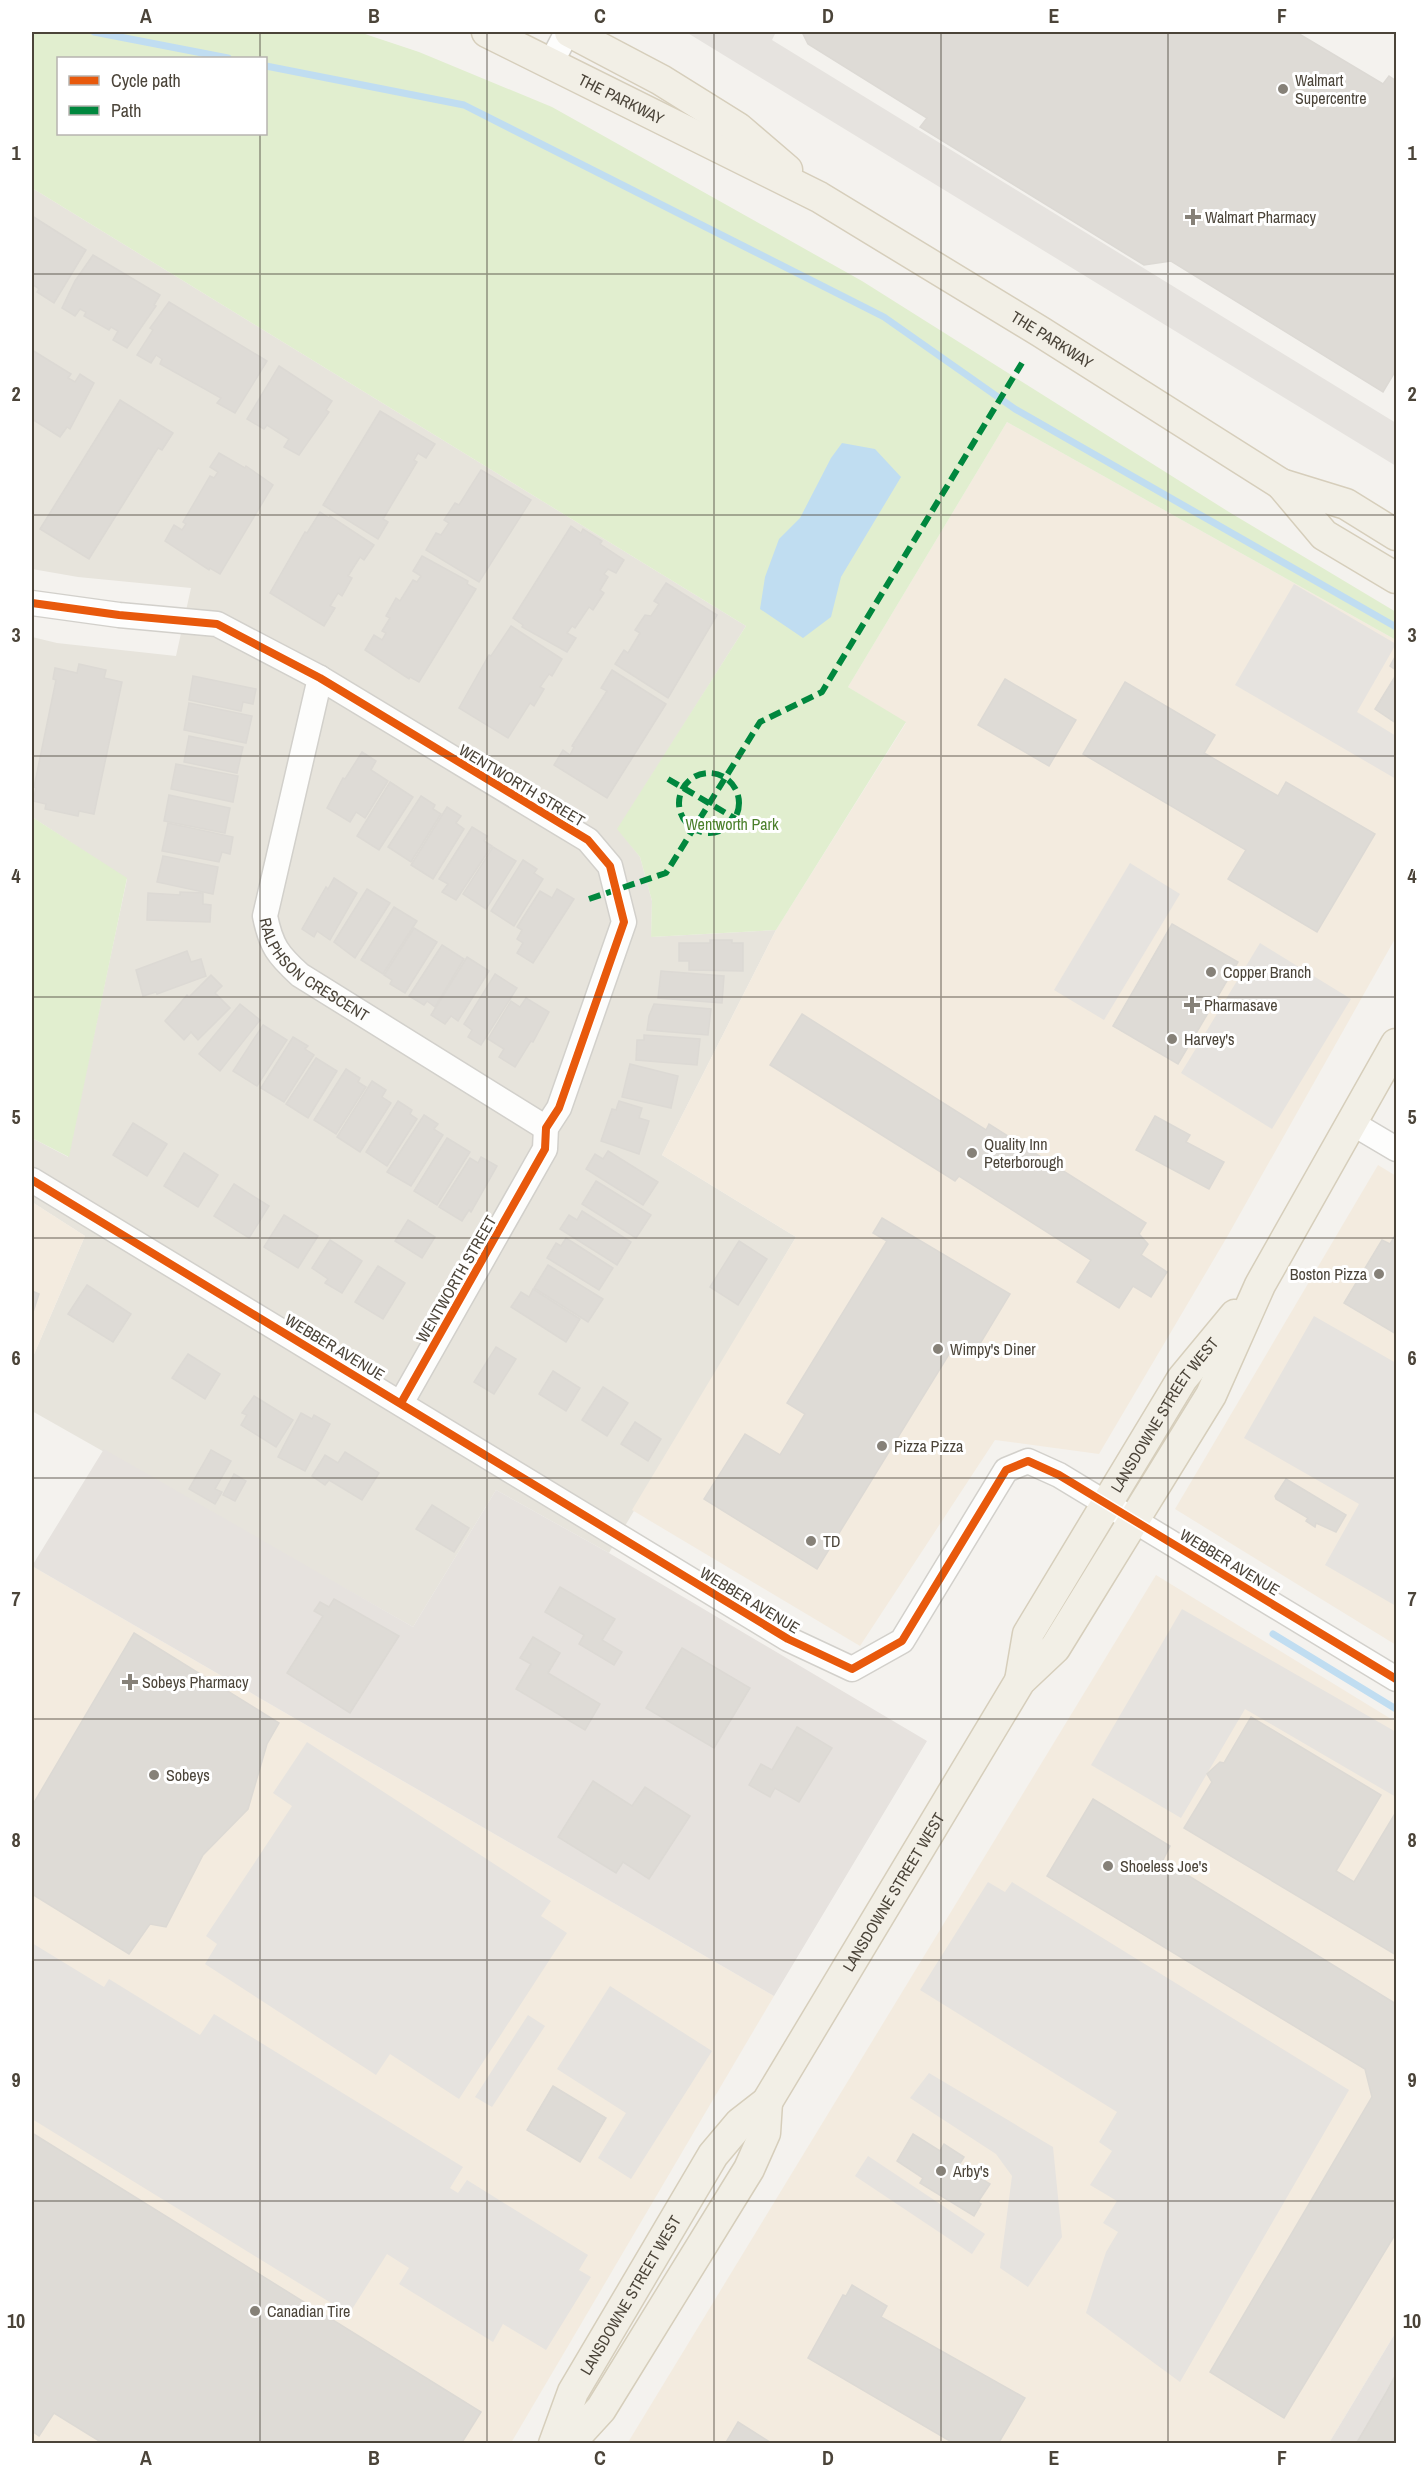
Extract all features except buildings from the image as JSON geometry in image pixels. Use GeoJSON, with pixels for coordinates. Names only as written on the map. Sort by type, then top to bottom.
{"type":"FeatureCollection","features":[{"type":"Feature","properties":{"kind":"main road","name":"THE PARKWAY"},"geometry":{"type":"LineString","coordinates":[[488,32],[819,197],[1041,332],[1281,484],[1346,504],[1396,536]]}},
{"type":"Feature","properties":{"kind":"main road","name":"THE PARKWAY"},"geometry":{"type":"LineString","coordinates":[[568,32],[661,80],[738,128],[819,197]]}},
{"type":"Feature","properties":{"kind":"main road","name":"THE PARKWAY"},"geometry":{"type":"LineString","coordinates":[[1281,484],[1324,535],[1396,578]]}},
{"type":"Feature","properties":{"kind":"main road","name":"LANSDOWNE STREET WEST"},"geometry":{"type":"LineString","coordinates":[[554,2444],[573,2392],[713,2155],[740,2123],[768,2102],[1020,1681],[1055,1648],[1211,1395],[1260,1285],[1396,1044]]}},
{"type":"Feature","properties":{"kind":"main road","name":"LANSDOWNE STREET WEST"},"geometry":{"type":"LineString","coordinates":[[1020,1681],[1028,1634],[1182,1379],[1260,1285]]}},
{"type":"Feature","properties":{"kind":"main road","name":"LANSDOWNE STREET WEST"},"geometry":{"type":"LineString","coordinates":[[564,2444],[579,2433],[601,2409],[749,2169],[765,2133],[768,2102]]}},
{"type":"Feature","properties":{"kind":"street"},"geometry":{"type":"LineString","coordinates":[[551,63],[568,32]]}},
{"type":"Feature","properties":{"kind":"street","name":"WENTWORTH STREET"},"geometry":{"type":"LineString","coordinates":[[32,603],[119,615],[218,624],[320,678],[588,840],[610,866],[624,922],[559,1108],[546,1128],[545,1149],[401,1403]]}},
{"type":"Feature","properties":{"kind":"street","name":"RALPHSON CRESCENT"},"geometry":{"type":"LineString","coordinates":[[320,678],[265,916],[270,941],[281,958],[300,975],[546,1128]]}},
{"type":"Feature","properties":{"kind":"street"},"geometry":{"type":"LineString","coordinates":[[1352,1122],[1396,1149]]}},
{"type":"Feature","properties":{"kind":"street","name":"WEBBER AVENUE"},"geometry":{"type":"LineString","coordinates":[[32,1180],[788,1639],[852,1669],[902,1641],[1006,1470],[1028,1461],[1059,1475],[1135,1520],[1396,1679]]}},
{"type":"Feature","properties":{"kind":"shaded area"},"geometry":{"type":"Polygon","coordinates":[[[686,32],[776,32],[772,40],[1396,423],[1396,466],[686,32]]]}},
{"type":"Feature","properties":{"kind":"shaded area"},"geometry":{"type":"Polygon","coordinates":[[[32,188],[746,626],[618,829],[640,857],[652,901],[651,937],[776,930],[662,1155],[796,1237],[609,1553],[496,1490],[413,1627],[32,1411],[32,1359],[85,1236],[32,1202],[32,1138],[68,1157],[127,879],[32,817],[32,637],[57,643],[176,656],[191,588],[78,577],[32,569],[32,188]]]}},
{"type":"Feature","properties":{"kind":"shaded area"},"geometry":{"type":"Polygon","coordinates":[[[1007,422],[1396,640],[1396,937],[1227,1237],[1099,1454],[995,1440],[860,1646],[632,1510],[796,1237],[662,1155],[776,930],[906,723],[848,687],[1007,422]]]}},
{"type":"Feature","properties":{"kind":"shaded area"},"geometry":{"type":"Polygon","coordinates":[[[1294,584],[1396,644],[1357,712],[1396,736],[1396,779],[1235,685],[1294,584]]]}},
{"type":"Feature","properties":{"kind":"shaded area"},"geometry":{"type":"Polygon","coordinates":[[[1130,863],[1180,894],[1104,1020],[1054,990],[1130,863]]]}},
{"type":"Feature","properties":{"kind":"shaded area"},"geometry":{"type":"Polygon","coordinates":[[[1260,943],[1351,999],[1272,1129],[1181,1073],[1260,943]]]}},
{"type":"Feature","properties":{"kind":"shaded area"},"geometry":{"type":"Polygon","coordinates":[[[1378,1165],[1396,1176],[1396,1645],[1175,1509],[1378,1165]]]}},
{"type":"Feature","properties":{"kind":"shaded area"},"geometry":{"type":"Polygon","coordinates":[[[32,1202],[85,1236],[32,1359],[32,1202]]]}},
{"type":"Feature","properties":{"kind":"shaded area"},"geometry":{"type":"Polygon","coordinates":[[[1314,1316],[1396,1363],[1396,1606],[1325,1565],[1359,1504],[1244,1438],[1314,1316]]]}},
{"type":"Feature","properties":{"kind":"shaded area"},"geometry":{"type":"Polygon","coordinates":[[[104,1449],[413,1627],[496,1490],[609,1553],[927,1741],[774,1996],[32,1566],[104,1449]]]}},
{"type":"Feature","properties":{"kind":"shaded area"},"geometry":{"type":"Polygon","coordinates":[[[32,1566],[774,1996],[511,2443],[32,2443],[32,1566]]]}},
{"type":"Feature","properties":{"kind":"shaded area"},"geometry":{"type":"Polygon","coordinates":[[[1156,1575],[1396,1722],[1396,2332],[1329,2443],[627,2444],[1156,1575]]]}},
{"type":"Feature","properties":{"kind":"shaded area"},"geometry":{"type":"Polygon","coordinates":[[[1182,1609],[1396,1732],[1396,1797],[1245,1709],[1181,1818],[1091,1765],[1182,1609]]]}},
{"type":"Feature","properties":{"kind":"shaded area"},"geometry":{"type":"Polygon","coordinates":[[[307,1742],[551,1901],[541,1916],[567,1933],[459,2099],[390,2054],[376,2075],[205,1964],[217,1944],[206,1936],[292,1806],[273,1793],[307,1742]]]}},
{"type":"Feature","properties":{"kind":"shaded area"},"geometry":{"type":"Polygon","coordinates":[[[988,1882],[1005,1892],[1012,1882],[1349,2090],[1180,2382],[1086,2313],[1106,2252],[1118,2232],[1103,2223],[1117,2201],[1090,2185],[1112,2151],[1099,2142],[1117,2112],[920,1990],[988,1882]]]}},
{"type":"Feature","properties":{"kind":"shaded area"},"geometry":{"type":"Polygon","coordinates":[[[32,1943],[104,1987],[109,1979],[200,2035],[214,2014],[463,2167],[450,2188],[458,2193],[467,2180],[588,2255],[579,2270],[591,2277],[546,2350],[503,2324],[493,2342],[399,2284],[409,2268],[387,2254],[349,2314],[32,2119],[32,1943]]]}},
{"type":"Feature","properties":{"kind":"shaded area"},"geometry":{"type":"Polygon","coordinates":[[[610,1986],[712,2051],[631,2179],[598,2158],[626,2113],[557,2069],[610,1986]]]}},
{"type":"Feature","properties":{"kind":"shaded area"},"geometry":{"type":"Polygon","coordinates":[[[528,2015],[545,2026],[492,2107],[475,2097],[528,2015]]]}},
{"type":"Feature","properties":{"kind":"shaded area"},"geometry":{"type":"Polygon","coordinates":[[[929,2073],[1053,2147],[1062,2237],[1028,2287],[1000,2268],[1012,2176],[996,2154],[910,2098],[929,2073]]]}},
{"type":"Feature","properties":{"kind":"shaded area"},"geometry":{"type":"Polygon","coordinates":[[[868,2156],[985,2234],[972,2254],[855,2176],[868,2156]]]}},
{"type":"Feature","properties":{"kind":"shaded area"},"geometry":{"type":"Polygon","coordinates":[[[1396,2332],[1396,2443],[1329,2443],[1396,2332]]]}},
{"type":"Feature","properties":{"kind":"green space","name":"Wentworth Park"},"geometry":{"type":"Polygon","coordinates":[[[32,32],[359,32],[419,52],[552,107],[862,281],[1229,512],[1396,612],[1396,640],[1007,422],[848,687],[906,722],[776,930],[651,937],[652,901],[640,857],[617,829],[746,626],[32,188],[32,32]]]}},
{"type":"Feature","properties":{"kind":"green space"},"geometry":{"type":"Polygon","coordinates":[[[32,817],[127,878],[69,1157],[32,1138],[32,817]]]}},
{"type":"Feature","properties":{"kind":"water"},"geometry":{"type":"Polygon","coordinates":[[[842,443],[875,449],[901,477],[841,577],[831,617],[803,638],[760,609],[765,577],[779,539],[800,518],[831,458],[842,443]]]}},
{"type":"Feature","properties":{"kind":"waterway"},"geometry":{"type":"LineString","coordinates":[[94,32],[223,57]]}},
{"type":"Feature","properties":{"kind":"waterway"},"geometry":{"type":"LineString","coordinates":[[267,66],[464,105],[884,317],[1015,409],[1396,627]]}},
{"type":"Feature","properties":{"kind":"waterway"},"geometry":{"type":"LineString","coordinates":[[1273,1634],[1396,1709]]}},
{"type":"Feature","properties":{"kind":"marked path"},"geometry":{"type":"LineString","coordinates":[[589,899],[666,873],[760,722],[822,692],[1022,363]]}},
{"type":"Feature","properties":{"kind":"marked path"},"geometry":{"type":"LineString","coordinates":[[709,773],[721,775],[734,786],[739,803],[737,815],[726,828],[709,833],[697,831],[684,820],[679,803],[681,791],[692,778],[709,773]]}},
{"type":"Feature","properties":{"kind":"marked path"},"geometry":{"type":"LineString","coordinates":[[668,779],[736,819]]}},
{"type":"Feature","properties":{"kind":"cycle path"},"geometry":{"type":"LineString","coordinates":[[32,603],[119,615],[217,624],[320,678],[588,840],[610,866],[624,922],[559,1108],[546,1128],[545,1149],[401,1403]]}},
{"type":"Feature","properties":{"kind":"cycle path"},"geometry":{"type":"LineString","coordinates":[[32,1180],[788,1639],[852,1669],[902,1641],[1006,1470],[1028,1461],[1059,1475],[1396,1679]]}},
{"type":"Feature","properties":{"kind":"place","name":"Walmart Supercentre"},"geometry":{"type":"Point","coordinates":[1283,89]}},
{"type":"Feature","properties":{"kind":"place","name":"Walmart Pharmacy"},"geometry":{"type":"Point","coordinates":[1193,217]}},
{"type":"Feature","properties":{"kind":"place","name":"Copper Branch"},"geometry":{"type":"Point","coordinates":[1211,972]}},
{"type":"Feature","properties":{"kind":"place","name":"Pharmasave"},"geometry":{"type":"Point","coordinates":[1192,1005]}},
{"type":"Feature","properties":{"kind":"place","name":"Harvey's"},"geometry":{"type":"Point","coordinates":[1172,1039]}},
{"type":"Feature","properties":{"kind":"place","name":"Quality Inn Peterborough"},"geometry":{"type":"Point","coordinates":[972,1153]}},
{"type":"Feature","properties":{"kind":"place","name":"Boston Pizza"},"geometry":{"type":"Point","coordinates":[1379,1274]}},
{"type":"Feature","properties":{"kind":"place","name":"Wimpy's Diner"},"geometry":{"type":"Point","coordinates":[938,1349]}},
{"type":"Feature","properties":{"kind":"place","name":"Pizza Pizza"},"geometry":{"type":"Point","coordinates":[882,1446]}},
{"type":"Feature","properties":{"kind":"place","name":"TD"},"geometry":{"type":"Point","coordinates":[811,1541]}},
{"type":"Feature","properties":{"kind":"place","name":"Sobeys Pharmacy"},"geometry":{"type":"Point","coordinates":[130,1682]}},
{"type":"Feature","properties":{"kind":"place","name":"Sobeys"},"geometry":{"type":"Point","coordinates":[154,1775]}},
{"type":"Feature","properties":{"kind":"place","name":"Shoeless Joe's"},"geometry":{"type":"Point","coordinates":[1108,1866]}},
{"type":"Feature","properties":{"kind":"place","name":"Arby's"},"geometry":{"type":"Point","coordinates":[941,2171]}},
{"type":"Feature","properties":{"kind":"place","name":"Canadian Tire"},"geometry":{"type":"Point","coordinates":[255,2311]}}]}
